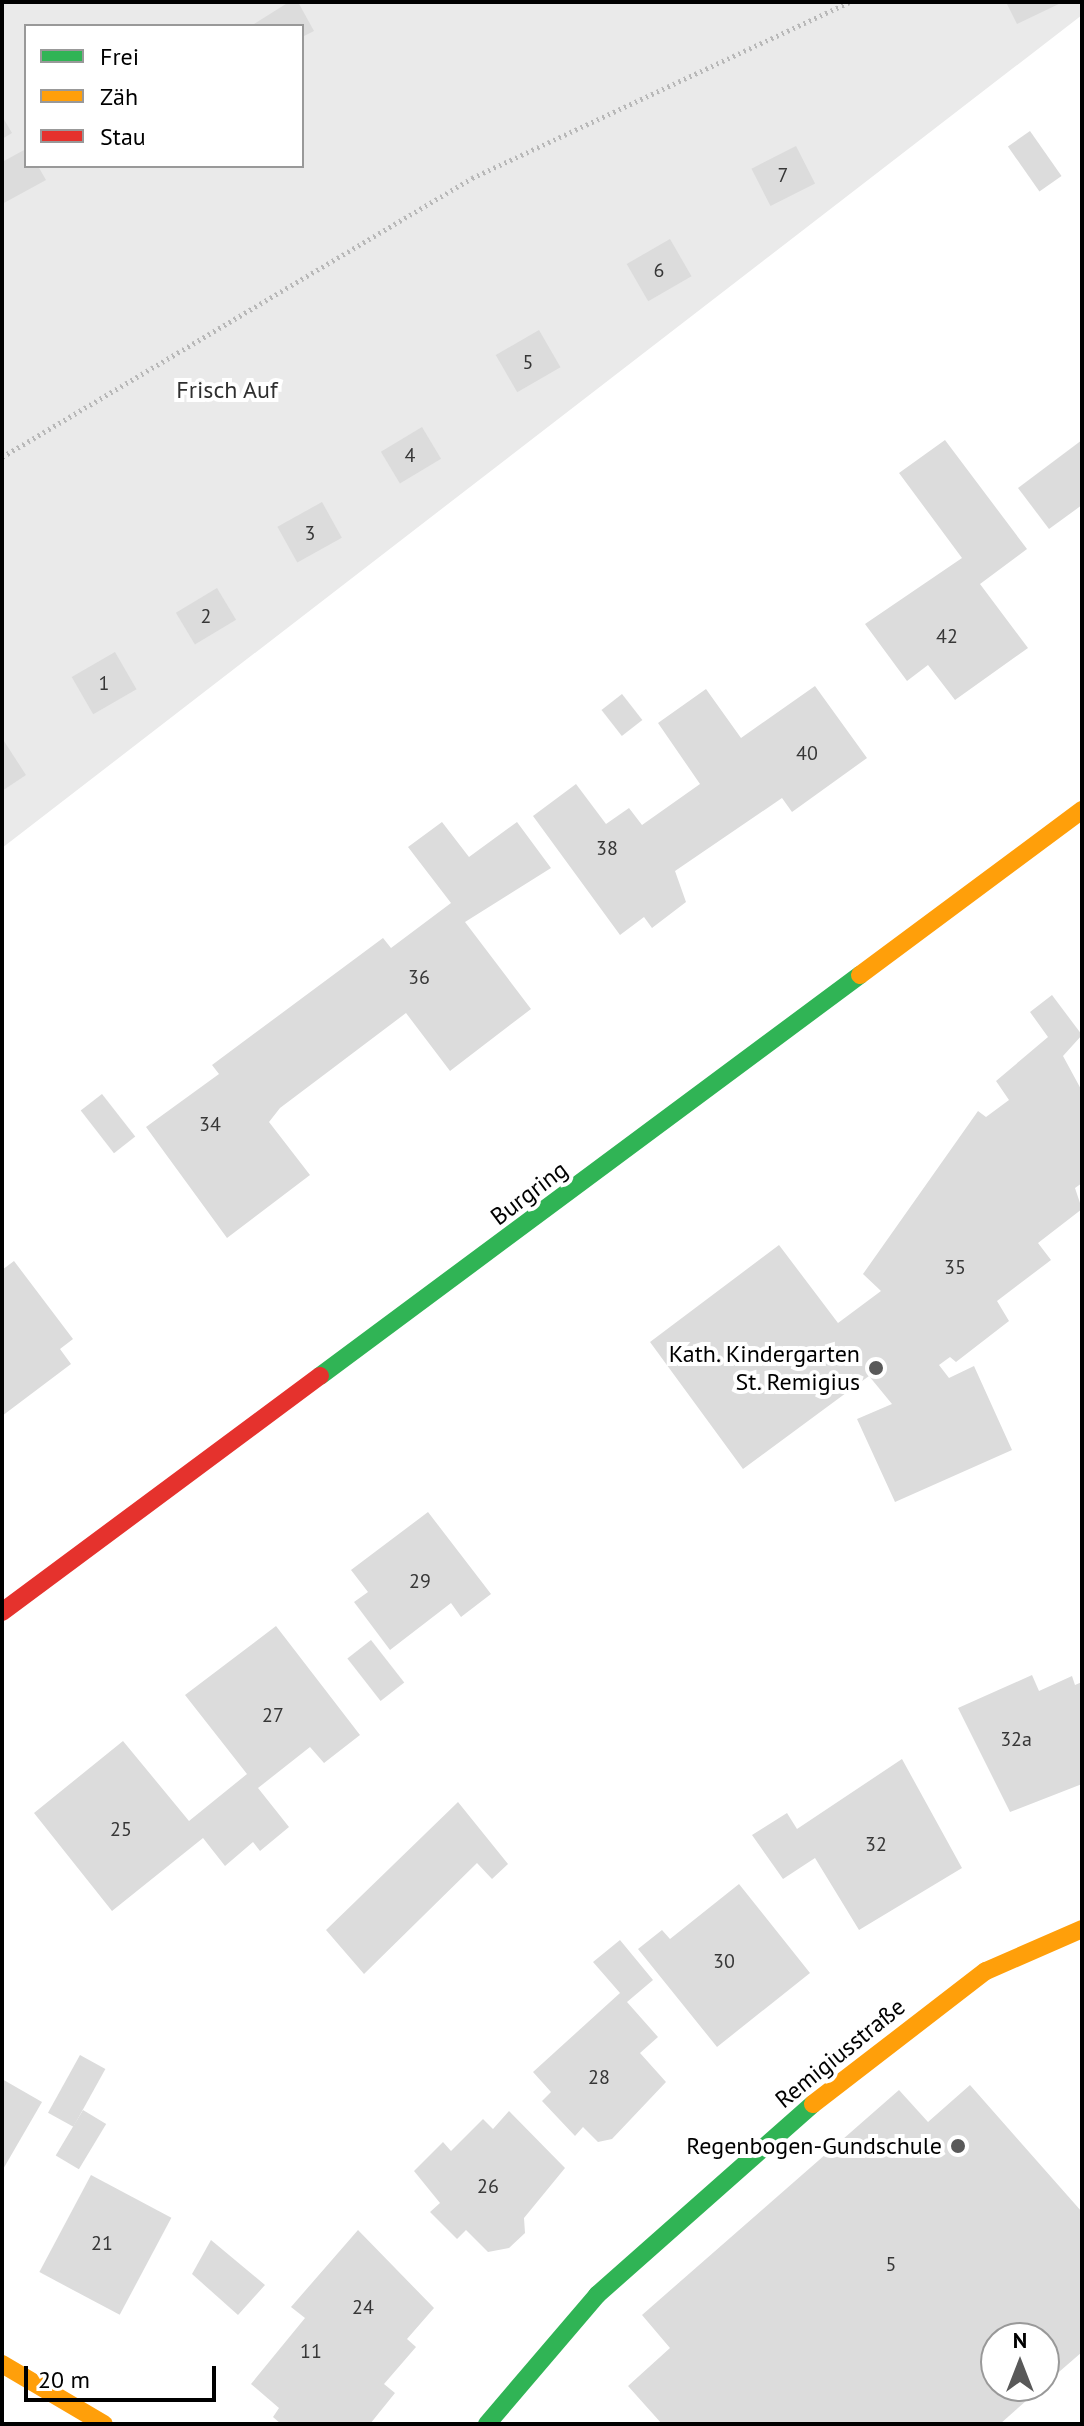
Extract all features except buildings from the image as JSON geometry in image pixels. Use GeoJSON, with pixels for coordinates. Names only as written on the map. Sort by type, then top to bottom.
{"type":"FeatureCollection","features":[{"type":"Feature","properties":{"kind":"main road","name":"Burgring"},"geometry":{"type":"LineString","coordinates":[[2,1612],[1082,810]]}},
{"type":"Feature","properties":{"kind":"main road","name":"Remigiusstraße"},"geometry":{"type":"LineString","coordinates":[[487,2424],[597,2295],[872,2052],[986,1971],[1082,1929]]}},
{"type":"Feature","properties":{"kind":"main road"},"geometry":{"type":"LineString","coordinates":[[2,2364],[104,2424]]}},
{"type":"Feature","properties":{"kind":"path"},"geometry":{"type":"LineString","coordinates":[[2,457],[472,178],[849,2]]}},
{"type":"Feature","properties":{"kind":"green space","name":"Frisch Auf"},"geometry":{"type":"Polygon","coordinates":[[[2,2],[1082,2],[1082,15],[2,848],[2,2]]]}},
{"type":"Feature","properties":{"kind":"traffic: fast"},"geometry":{"type":"LineString","coordinates":[[320,1376],[860,975]]}},
{"type":"Feature","properties":{"kind":"traffic: fast"},"geometry":{"type":"LineString","coordinates":[[487,2424],[597,2295],[813,2104]]}},
{"type":"Feature","properties":{"kind":"traffic: slow"},"geometry":{"type":"LineString","coordinates":[[860,975],[1082,810]]}},
{"type":"Feature","properties":{"kind":"traffic: slow"},"geometry":{"type":"LineString","coordinates":[[813,2104],[986,1971],[1082,1929]]}},
{"type":"Feature","properties":{"kind":"traffic: slow"},"geometry":{"type":"LineString","coordinates":[[2,2364],[104,2424]]}},
{"type":"Feature","properties":{"kind":"traffic: jam"},"geometry":{"type":"LineString","coordinates":[[2,1612],[320,1376]]}},
{"type":"Feature","properties":{"kind":"place","name":"Kath. Kindergarten St. Remigius"},"geometry":{"type":"Point","coordinates":[876,1368]}},
{"type":"Feature","properties":{"kind":"place","name":"Regenbogen-Gundschule"},"geometry":{"type":"Point","coordinates":[958,2146]}}]}
